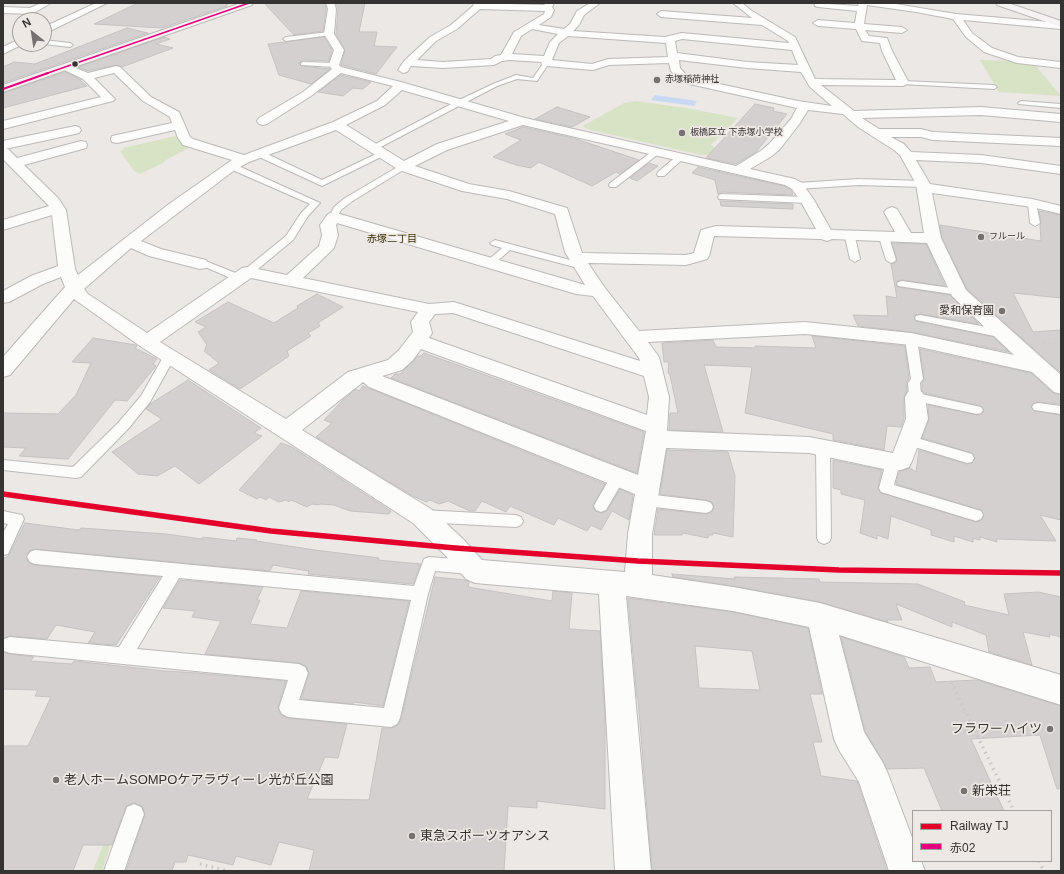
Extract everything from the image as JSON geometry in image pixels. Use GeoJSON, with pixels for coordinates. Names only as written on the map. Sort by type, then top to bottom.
{"type":"FeatureCollection","features":[{"type":"Feature","properties":{"kind":"main road"},"geometry":{"type":"LineString","coordinates":[[3,89],[249,3]]}},
{"type":"Feature","properties":{"kind":"main road"},"geometry":{"type":"LineString","coordinates":[[1000,3],[1061,25]]}},
{"type":"Feature","properties":{"kind":"street"},"geometry":{"type":"LineString","coordinates":[[4,11],[32,11],[47,3]]}},
{"type":"Feature","properties":{"kind":"street"},"geometry":{"type":"LineString","coordinates":[[52,27],[103,3]]}},
{"type":"Feature","properties":{"kind":"street"},"geometry":{"type":"LineString","coordinates":[[547,61],[555,42],[574,25],[580,13],[596,3]]}},
{"type":"Feature","properties":{"kind":"street"},"geometry":{"type":"LineString","coordinates":[[667,3],[658,16],[764,22]]}},
{"type":"Feature","properties":{"kind":"street"},"geometry":{"type":"LineString","coordinates":[[737,3],[749,13],[792,39],[812,82],[849,113],[899,147],[907,156],[923,185],[933,238],[958,292],[1061,387]]}},
{"type":"Feature","properties":{"kind":"street"},"geometry":{"type":"LineString","coordinates":[[870,3],[916,9],[956,17],[1061,25]]}},
{"type":"Feature","properties":{"kind":"street"},"geometry":{"type":"LineString","coordinates":[[263,121],[307,94],[336,67],[339,50],[329,34],[333,4]]}},
{"type":"Feature","properties":{"kind":"street"},"geometry":{"type":"LineString","coordinates":[[6,362],[74,288],[97,267],[231,166],[244,159],[337,125],[381,104],[399,85],[403,70],[408,62],[432,38],[454,28],[478,4],[549,6],[550,10],[548,15],[518,34],[504,58]]}},
{"type":"Feature","properties":{"kind":"street"},"geometry":{"type":"LineString","coordinates":[[812,82],[903,83],[887,51],[884,40],[865,39],[859,26],[862,6],[818,4]]}},
{"type":"Feature","properties":{"kind":"street"},"geometry":{"type":"LineString","coordinates":[[956,17],[970,34],[988,50],[1017,60],[1061,64]]}},
{"type":"Feature","properties":{"kind":"street"},"geometry":{"type":"LineString","coordinates":[[818,23],[902,30]]}},
{"type":"Feature","properties":{"kind":"street"},"geometry":{"type":"LineString","coordinates":[[531,26],[566,32],[670,39],[682,36],[796,47]]}},
{"type":"Feature","properties":{"kind":"street"},"geometry":{"type":"LineString","coordinates":[[648,38],[649,28]]}},
{"type":"Feature","properties":{"kind":"street"},"geometry":{"type":"LineString","coordinates":[[670,39],[675,69],[684,79],[804,106],[849,113],[981,111],[1061,118]]}},
{"type":"Feature","properties":{"kind":"street"},"geometry":{"type":"LineString","coordinates":[[408,62],[443,65],[494,62],[499,58],[504,58],[547,61],[593,67],[608,62],[672,58],[747,66],[805,69]]}},
{"type":"Feature","properties":{"kind":"street"},"geometry":{"type":"LineString","coordinates":[[3,126],[109,99],[87,77],[66,67]]}},
{"type":"Feature","properties":{"kind":"street"},"geometry":{"type":"LineString","coordinates":[[336,67],[522,121],[790,182],[797,186],[807,200],[827,236]]}},
{"type":"Feature","properties":{"kind":"street"},"geometry":{"type":"LineString","coordinates":[[87,77],[116,69],[147,99],[175,115],[184,138],[188,142],[244,159]]}},
{"type":"Feature","properties":{"kind":"street"},"geometry":{"type":"LineString","coordinates":[[739,170],[768,153],[776,146],[796,120],[804,106]]}},
{"type":"Feature","properties":{"kind":"street"},"geometry":{"type":"LineString","coordinates":[[404,167],[442,147],[522,121]]}},
{"type":"Feature","properties":{"kind":"street"},"geometry":{"type":"LineString","coordinates":[[117,139],[179,125]]}},
{"type":"Feature","properties":{"kind":"street"},"geometry":{"type":"LineString","coordinates":[[337,125],[404,167],[467,188],[509,195],[562,211],[573,252],[598,291],[649,357],[659,397],[657,433],[640,534],[625,584],[633,871]]}},
{"type":"Feature","properties":{"kind":"street"},"geometry":{"type":"LineString","coordinates":[[3,146],[75,130]]}},
{"type":"Feature","properties":{"kind":"street"},"geometry":{"type":"LineString","coordinates":[[876,132],[921,133],[933,136],[1061,142]]}},
{"type":"Feature","properties":{"kind":"street"},"geometry":{"type":"LineString","coordinates":[[16,163],[81,145]]}},
{"type":"Feature","properties":{"kind":"street"},"geometry":{"type":"LineString","coordinates":[[3,152],[54,201],[58,208],[67,269],[74,288],[82,298],[147,342],[170,355],[422,516],[455,548],[475,571],[625,584],[733,600],[820,616],[1061,690]]}},
{"type":"Feature","properties":{"kind":"street"},"geometry":{"type":"LineString","coordinates":[[907,156],[981,159],[1061,170]]}},
{"type":"Feature","properties":{"kind":"street"},"geometry":{"type":"LineString","coordinates":[[923,185],[1032,203],[1061,210]]}},
{"type":"Feature","properties":{"kind":"street"},"geometry":{"type":"LineString","coordinates":[[3,225],[58,208]]}},
{"type":"Feature","properties":{"kind":"street"},"geometry":{"type":"LineString","coordinates":[[892,212],[906,238]]}},
{"type":"Feature","properties":{"kind":"street"},"geometry":{"type":"LineString","coordinates":[[292,280],[326,248],[330,235],[328,225],[333,217],[582,290],[598,291]]}},
{"type":"Feature","properties":{"kind":"street"},"geometry":{"type":"LineString","coordinates":[[580,262],[686,260],[701,256],[707,233],[716,231],[850,237],[933,238]]}},
{"type":"Feature","properties":{"kind":"street"},"geometry":{"type":"LineString","coordinates":[[130,242],[155,253],[200,264]]}},
{"type":"Feature","properties":{"kind":"street"},"geometry":{"type":"LineString","coordinates":[[3,298],[37,280],[67,269]]}},
{"type":"Feature","properties":{"kind":"street"},"geometry":{"type":"LineString","coordinates":[[147,342],[243,275],[292,280],[429,309],[454,307],[652,372]]}},
{"type":"Feature","properties":{"kind":"street"},"geometry":{"type":"LineString","coordinates":[[287,430],[355,377],[395,365],[406,356],[423,333],[420,322],[429,309]]}},
{"type":"Feature","properties":{"kind":"street"},"geometry":{"type":"LineString","coordinates":[[634,338],[805,328],[911,339],[1041,367],[1061,366]]}},
{"type":"Feature","properties":{"kind":"street"},"geometry":{"type":"LineString","coordinates":[[417,341],[657,433],[809,444],[893,462],[901,461],[910,441],[917,419],[915,397]]}},
{"type":"Feature","properties":{"kind":"street"},"geometry":{"type":"LineString","coordinates":[[368,374],[376,382],[618,477],[647,495]]}},
{"type":"Feature","properties":{"kind":"street"},"geometry":{"type":"LineString","coordinates":[[820,616],[850,739],[872,774],[907,871]]}},
{"type":"Feature","properties":{"kind":"lane"},"geometry":{"type":"LineString","coordinates":[[286,39],[329,34]]}},
{"type":"Feature","properties":{"kind":"lane"},"geometry":{"type":"LineString","coordinates":[[52,43],[70,45]]}},
{"type":"Feature","properties":{"kind":"lane"},"geometry":{"type":"LineString","coordinates":[[260,154],[322,183],[378,151],[434,115],[495,85],[516,78],[534,80],[547,61]]}},
{"type":"Feature","properties":{"kind":"lane"},"geometry":{"type":"LineString","coordinates":[[304,64],[336,67]]}},
{"type":"Feature","properties":{"kind":"lane"},"geometry":{"type":"LineString","coordinates":[[903,83],[994,86]]}},
{"type":"Feature","properties":{"kind":"lane"},"geometry":{"type":"LineString","coordinates":[[1021,103],[1061,106]]}},
{"type":"Feature","properties":{"kind":"lane"},"geometry":{"type":"LineString","coordinates":[[613,185],[657,152]]}},
{"type":"Feature","properties":{"kind":"lane"},"geometry":{"type":"LineString","coordinates":[[661,174],[667,167],[681,157]]}},
{"type":"Feature","properties":{"kind":"lane"},"geometry":{"type":"LineString","coordinates":[[200,264],[203,263],[243,275],[290,238],[304,215],[316,204],[231,166]]}},
{"type":"Feature","properties":{"kind":"lane"},"geometry":{"type":"LineString","coordinates":[[333,217],[337,209],[348,200],[404,167]]}},
{"type":"Feature","properties":{"kind":"lane"},"geometry":{"type":"LineString","coordinates":[[797,186],[860,182],[923,185]]}},
{"type":"Feature","properties":{"kind":"lane"},"geometry":{"type":"LineString","coordinates":[[722,197],[807,200]]}},
{"type":"Feature","properties":{"kind":"lane"},"geometry":{"type":"LineString","coordinates":[[1032,203],[1035,223]]}},
{"type":"Feature","properties":{"kind":"lane"},"geometry":{"type":"LineString","coordinates":[[850,237],[856,259]]}},
{"type":"Feature","properties":{"kind":"lane"},"geometry":{"type":"LineString","coordinates":[[884,238],[891,260]]}},
{"type":"Feature","properties":{"kind":"lane"},"geometry":{"type":"LineString","coordinates":[[495,243],[580,262]]}},
{"type":"Feature","properties":{"kind":"lane"},"geometry":{"type":"LineString","coordinates":[[490,263],[508,247]]}},
{"type":"Feature","properties":{"kind":"lane"},"geometry":{"type":"LineString","coordinates":[[902,284],[958,292]]}},
{"type":"Feature","properties":{"kind":"lane"},"geometry":{"type":"LineString","coordinates":[[920,318],[1004,334]]}},
{"type":"Feature","properties":{"kind":"lane"},"geometry":{"type":"LineString","coordinates":[[911,339],[917,379],[914,384],[915,397],[976,410]]}},
{"type":"Feature","properties":{"kind":"lane"},"geometry":{"type":"LineString","coordinates":[[3,465],[76,472],[123,426],[146,399],[170,355]]}},
{"type":"Feature","properties":{"kind":"lane"},"geometry":{"type":"LineString","coordinates":[[1038,408],[1061,410]]}},
{"type":"Feature","properties":{"kind":"lane"},"geometry":{"type":"LineString","coordinates":[[910,441],[967,458]]}},
{"type":"Feature","properties":{"kind":"lane"},"geometry":{"type":"LineString","coordinates":[[822,447],[824,538]]}},
{"type":"Feature","properties":{"kind":"lane"},"geometry":{"type":"LineString","coordinates":[[893,462],[886,488],[976,515]]}},
{"type":"Feature","properties":{"kind":"lane"},"geometry":{"type":"LineString","coordinates":[[601,506],[618,477]]}},
{"type":"Feature","properties":{"kind":"lane"},"geometry":{"type":"LineString","coordinates":[[647,495],[706,507]]}},
{"type":"Feature","properties":{"kind":"lane"},"geometry":{"type":"LineString","coordinates":[[422,516],[516,521]]}},
{"type":"Feature","properties":{"kind":"lane"},"geometry":{"type":"LineString","coordinates":[[3,517],[17,519],[3,549]]}},
{"type":"Feature","properties":{"kind":"lane"},"geometry":{"type":"LineString","coordinates":[[35,558],[420,594]]}},
{"type":"Feature","properties":{"kind":"lane"},"geometry":{"type":"LineString","coordinates":[[10,645],[299,673],[288,708],[391,718],[420,594],[429,564],[470,567]]}},
{"type":"Feature","properties":{"kind":"lane"},"geometry":{"type":"LineString","coordinates":[[123,656],[175,571]]}},
{"type":"Feature","properties":{"kind":"lane"},"geometry":{"type":"LineString","coordinates":[[114,871],[134,814]]}},
{"type":"Feature","properties":{"kind":"path"},"geometry":{"type":"LineString","coordinates":[[935,651],[1014,810]]}},
{"type":"Feature","properties":{"kind":"path"},"geometry":{"type":"LineString","coordinates":[[1040,862],[1044,871]]}},
{"type":"Feature","properties":{"kind":"path"},"geometry":{"type":"LineString","coordinates":[[200,864],[227,871]]}},
{"type":"Feature","properties":{"kind":"green space"},"geometry":{"type":"Polygon","coordinates":[[[980,60],[1025,61],[1035,65],[1061,96],[999,92],[980,60]]]}},
{"type":"Feature","properties":{"kind":"green space"},"geometry":{"type":"Polygon","coordinates":[[[635,101],[686,108],[738,118],[711,145],[716,148],[710,155],[701,155],[587,129],[583,126],[624,103],[635,101]]]}},
{"type":"Feature","properties":{"kind":"green space"},"geometry":{"type":"Polygon","coordinates":[[[176,136],[181,144],[191,147],[140,174],[134,171],[120,151],[124,150],[123,148],[176,136]]]}},
{"type":"Feature","properties":{"kind":"green space"},"geometry":{"type":"Polygon","coordinates":[[[125,802],[102,871],[93,871],[117,809],[125,802]]]}},
{"type":"Feature","properties":{"kind":"water"},"geometry":{"type":"Polygon","coordinates":[[[655,95],[697,101],[694,106],[651,100],[655,95]]]}},
{"type":"Feature","properties":{"kind":"building"},"geometry":{"type":"Polygon","coordinates":[[[138,3],[227,3],[227,6],[162,28],[94,24],[138,3]]]}},
{"type":"Feature","properties":{"kind":"building"},"geometry":{"type":"Polygon","coordinates":[[[264,3],[325,3],[326,9],[323,31],[294,35],[264,3]]]}},
{"type":"Feature","properties":{"kind":"building"},"geometry":{"type":"Polygon","coordinates":[[[336,3],[365,3],[359,32],[377,32],[374,46],[397,47],[376,74],[341,65],[345,50],[336,34],[338,9],[336,3]]]}},
{"type":"Feature","properties":{"kind":"building"},"geometry":{"type":"Polygon","coordinates":[[[127,28],[148,33],[3,83],[3,67],[14,62],[35,64],[127,28]]]}},
{"type":"Feature","properties":{"kind":"building"},"geometry":{"type":"Polygon","coordinates":[[[164,37],[170,39],[156,44],[173,48],[122,67],[116,65],[88,71],[78,67],[164,37]]]}},
{"type":"Feature","properties":{"kind":"building"},"geometry":{"type":"Polygon","coordinates":[[[324,37],[332,50],[329,61],[303,60],[300,62],[300,65],[330,69],[311,84],[279,75],[268,44],[324,37]]]}},
{"type":"Feature","properties":{"kind":"building"},"geometry":{"type":"Polygon","coordinates":[[[65,72],[81,80],[87,86],[3,108],[3,93],[65,72]]]}},
{"type":"Feature","properties":{"kind":"building"},"geometry":{"type":"Polygon","coordinates":[[[341,75],[371,82],[363,89],[353,88],[343,96],[318,92],[341,75]]]}},
{"type":"Feature","properties":{"kind":"building"},"geometry":{"type":"Polygon","coordinates":[[[755,104],[774,108],[773,111],[787,114],[756,152],[736,164],[706,158],[755,104]]]}},
{"type":"Feature","properties":{"kind":"building"},"geometry":{"type":"Polygon","coordinates":[[[557,107],[590,117],[572,127],[535,119],[557,107]]]}},
{"type":"Feature","properties":{"kind":"building"},"geometry":{"type":"Polygon","coordinates":[[[523,127],[573,138],[639,160],[620,174],[616,172],[592,186],[539,162],[531,168],[516,165],[493,157],[521,140],[505,134],[523,127]]]}},
{"type":"Feature","properties":{"kind":"building"},"geometry":{"type":"Polygon","coordinates":[[[649,163],[658,166],[637,181],[630,178],[649,163]]]}},
{"type":"Feature","properties":{"kind":"building"},"geometry":{"type":"Polygon","coordinates":[[[698,167],[784,186],[791,190],[793,195],[722,192],[718,194],[715,180],[692,173],[698,167]]]}},
{"type":"Feature","properties":{"kind":"building"},"geometry":{"type":"Polygon","coordinates":[[[720,201],[793,204],[793,209],[721,206],[720,201]]]}},
{"type":"Feature","properties":{"kind":"building"},"geometry":{"type":"Polygon","coordinates":[[[1039,211],[1061,215],[1061,298],[1013,293],[1033,332],[1061,330],[1061,373],[967,289],[942,238],[940,225],[1041,241],[1039,211]]]}},
{"type":"Feature","properties":{"kind":"building"},"geometry":{"type":"Polygon","coordinates":[[[892,243],[926,244],[945,286],[902,280],[897,281],[897,287],[950,295],[979,324],[920,314],[915,315],[915,321],[993,337],[1009,352],[911,332],[858,326],[853,315],[888,316],[886,296],[897,298],[891,264],[895,263],[897,260],[892,243]]]}},
{"type":"Feature","properties":{"kind":"building"},"geometry":{"type":"Polygon","coordinates":[[[317,294],[343,307],[318,323],[320,326],[308,333],[311,336],[287,351],[289,356],[240,389],[209,370],[219,363],[204,351],[207,345],[198,332],[206,327],[195,322],[228,302],[274,323],[298,308],[297,306],[317,294]]]}},
{"type":"Feature","properties":{"kind":"building"},"geometry":{"type":"Polygon","coordinates":[[[812,336],[905,346],[909,379],[906,383],[907,391],[904,397],[904,419],[901,427],[887,426],[884,450],[833,440],[833,434],[745,413],[752,367],[704,365],[723,432],[669,430],[670,413],[678,413],[670,375],[668,373],[669,362],[664,362],[662,343],[713,340],[716,347],[756,348],[755,346],[816,348],[812,336]]]}},
{"type":"Feature","properties":{"kind":"building"},"geometry":{"type":"Polygon","coordinates":[[[93,338],[136,345],[137,346],[135,348],[157,359],[153,364],[156,366],[127,401],[115,400],[68,459],[19,456],[26,448],[3,447],[3,413],[58,414],[76,395],[91,363],[72,362],[93,338]]]}},
{"type":"Feature","properties":{"kind":"building"},"geometry":{"type":"Polygon","coordinates":[[[920,349],[1031,373],[1053,393],[1061,395],[1061,404],[1038,402],[1031,406],[1034,411],[1061,415],[1061,520],[1040,515],[1056,541],[996,539],[997,542],[980,537],[980,540],[973,538],[973,542],[954,536],[954,542],[931,535],[931,530],[891,516],[888,539],[877,535],[877,539],[860,533],[865,500],[841,494],[841,490],[833,488],[833,460],[882,470],[878,488],[881,493],[976,522],[982,520],[984,516],[981,510],[896,484],[899,472],[910,468],[916,472],[919,450],[967,464],[972,463],[975,459],[972,453],[922,438],[929,420],[928,405],[977,415],[984,411],[981,406],[924,393],[922,390],[922,383],[924,379],[920,349]]]}},
{"type":"Feature","properties":{"kind":"building"},"geometry":{"type":"Polygon","coordinates":[[[424,353],[644,432],[637,473],[391,378],[395,374],[400,374],[418,356],[421,356],[424,353]]]}},
{"type":"Feature","properties":{"kind":"building"},"geometry":{"type":"Polygon","coordinates":[[[188,380],[261,428],[254,433],[262,436],[199,484],[175,466],[157,476],[138,474],[112,452],[162,419],[146,409],[150,404],[188,380]]]}},
{"type":"Feature","properties":{"kind":"building"},"geometry":{"type":"Polygon","coordinates":[[[363,386],[605,484],[593,505],[595,511],[602,513],[607,511],[620,489],[633,495],[629,520],[612,511],[601,530],[591,525],[587,531],[558,518],[554,525],[510,506],[506,512],[482,501],[475,511],[470,511],[448,501],[439,504],[430,500],[426,502],[411,495],[316,437],[332,423],[324,420],[344,399],[356,389],[359,391],[363,386]]]}},
{"type":"Feature","properties":{"kind":"building"},"geometry":{"type":"Polygon","coordinates":[[[281,443],[292,447],[391,511],[389,514],[350,511],[334,505],[320,504],[312,504],[307,507],[291,500],[289,502],[286,500],[279,502],[269,497],[266,500],[260,497],[257,499],[239,490],[281,443]]]}},
{"type":"Feature","properties":{"kind":"building"},"geometry":{"type":"Polygon","coordinates":[[[667,450],[728,452],[735,476],[733,537],[713,533],[713,535],[709,535],[708,538],[683,533],[682,535],[654,535],[658,509],[706,514],[712,512],[714,508],[712,502],[706,500],[660,494],[667,450]]]}},
{"type":"Feature","properties":{"kind":"building"},"geometry":{"type":"Polygon","coordinates":[[[25,523],[79,530],[81,528],[166,534],[202,539],[203,537],[236,541],[237,538],[257,540],[256,541],[315,550],[379,558],[378,560],[421,564],[413,584],[308,574],[309,571],[273,565],[270,571],[34,549],[29,551],[26,558],[29,563],[35,565],[160,577],[116,645],[88,643],[95,632],[56,625],[47,639],[10,636],[3,638],[3,559],[9,555],[25,523]]]}},
{"type":"Feature","properties":{"kind":"building"},"geometry":{"type":"Polygon","coordinates":[[[672,574],[735,579],[734,577],[819,579],[820,582],[918,584],[965,602],[964,605],[1009,615],[1004,594],[1038,592],[1061,597],[1061,637],[1049,634],[1050,637],[1023,632],[1032,665],[989,652],[986,635],[952,622],[952,627],[896,604],[902,620],[887,620],[888,622],[820,602],[673,577],[672,574]]]}},
{"type":"Feature","properties":{"kind":"building"},"geometry":{"type":"Polygon","coordinates":[[[435,577],[465,580],[469,582],[468,587],[552,601],[553,591],[572,593],[569,629],[600,631],[605,716],[605,809],[537,801],[537,808],[508,806],[504,871],[309,871],[314,850],[279,842],[271,865],[236,856],[233,865],[188,855],[186,862],[175,862],[172,871],[126,871],[145,814],[142,806],[133,803],[126,806],[112,845],[83,845],[73,871],[3,871],[3,746],[28,746],[51,697],[35,696],[38,690],[3,689],[3,652],[34,657],[30,661],[72,664],[74,661],[165,671],[286,681],[278,708],[281,715],[288,718],[347,724],[338,758],[325,757],[307,799],[369,800],[382,728],[392,728],[398,725],[401,719],[435,577]]]}},
{"type":"Feature","properties":{"kind":"building"},"geometry":{"type":"Polygon","coordinates":[[[180,580],[263,587],[257,600],[260,600],[250,624],[287,628],[301,591],[409,601],[383,706],[354,702],[353,704],[301,699],[309,673],[306,666],[300,663],[205,654],[221,621],[192,617],[195,611],[163,608],[180,580]]]}},
{"type":"Feature","properties":{"kind":"building"},"geometry":{"type":"Polygon","coordinates":[[[628,598],[733,612],[808,628],[822,694],[810,694],[822,742],[813,742],[821,776],[857,781],[887,871],[652,871],[628,598]],[[695,646],[699,688],[760,690],[752,651],[695,646]]]}},
{"type":"Feature","properties":{"kind":"building"},"geometry":{"type":"Polygon","coordinates":[[[841,637],[904,657],[909,668],[930,667],[936,682],[977,680],[1061,706],[1061,788],[1057,789],[1040,735],[971,739],[1004,810],[942,810],[924,768],[887,769],[865,731],[841,637]]]}},
{"type":"Feature","properties":{"kind":"rail line","name":"TJ"},"geometry":{"type":"LineString","coordinates":[[3,494],[271,531],[455,548],[638,561],[839,570],[1061,573]]}},
{"type":"Feature","properties":{"kind":"transit line","name":"赤02"},"geometry":{"type":"LineString","coordinates":[[3,89],[249,3]]}},
{"type":"Feature","properties":{"kind":"place","name":"赤塚稲荷神社"},"geometry":{"type":"Point","coordinates":[657,80]}},
{"type":"Feature","properties":{"kind":"place","name":"板橋区立 下赤塚小学校"},"geometry":{"type":"Point","coordinates":[682,133]}},
{"type":"Feature","properties":{"kind":"place","name":"フルール"},"geometry":{"type":"Point","coordinates":[981,237]}},
{"type":"Feature","properties":{"kind":"place","name":"愛和保育園"},"geometry":{"type":"Point","coordinates":[1002,311]}},
{"type":"Feature","properties":{"kind":"place","name":"フラワーハイツ"},"geometry":{"type":"Point","coordinates":[1050,729]}},
{"type":"Feature","properties":{"kind":"place","name":"老人ホームSOMPOケアラヴィーレ光が丘公園"},"geometry":{"type":"Point","coordinates":[56,780]}},
{"type":"Feature","properties":{"kind":"place","name":"新栄荘"},"geometry":{"type":"Point","coordinates":[964,791]}},
{"type":"Feature","properties":{"kind":"place","name":"東急スポーツオアシス"},"geometry":{"type":"Point","coordinates":[412,836]}},
{"type":"Feature","properties":{"kind":"district","name":"赤塚二丁目"},"geometry":{"type":"Point","coordinates":[392,239]}}]}
